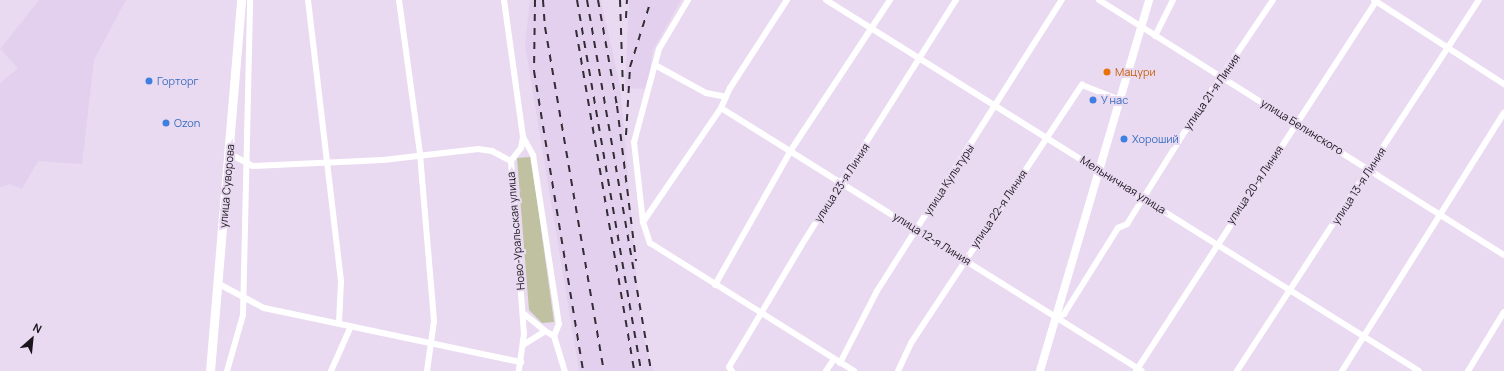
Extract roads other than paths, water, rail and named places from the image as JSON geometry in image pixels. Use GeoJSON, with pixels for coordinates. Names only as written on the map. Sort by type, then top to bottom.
{"type":"FeatureCollection","features":[{"type":"Feature","properties":{"kind":"main road","name":"улица Суворова"},"geometry":{"type":"LineString","coordinates":[[210,371],[230,154],[241,0]]}},
{"type":"Feature","properties":{"kind":"main road"},"geometry":{"type":"LineString","coordinates":[[1099,170],[1149,0]]}},
{"type":"Feature","properties":{"kind":"main road","name":"улица 21-я Линия"},"geometry":{"type":"LineString","coordinates":[[1040,371],[1099,170]]}},
{"type":"Feature","properties":{"kind":"street"},"geometry":{"type":"LineString","coordinates":[[227,371],[243,315],[241,295],[246,229],[250,0]]}},
{"type":"Feature","properties":{"kind":"street"},"geometry":{"type":"LineString","coordinates":[[308,0],[341,281],[339,323]]}},
{"type":"Feature","properties":{"kind":"street"},"geometry":{"type":"LineString","coordinates":[[399,0],[420,154],[434,321],[432,344],[427,371]]}},
{"type":"Feature","properties":{"kind":"street"},"geometry":{"type":"LineString","coordinates":[[504,0],[523,137],[533,155],[559,324],[554,336],[565,371]]}},
{"type":"Feature","properties":{"kind":"street"},"geometry":{"type":"LineString","coordinates":[[688,0],[659,49],[634,142],[643,222],[650,243],[760,314],[854,371]]}},
{"type":"Feature","properties":{"kind":"street"},"geometry":{"type":"LineString","coordinates":[[643,222],[721,108],[726,97],[787,0]]}},
{"type":"Feature","properties":{"kind":"street","name":"Мельничная улица"},"geometry":{"type":"LineString","coordinates":[[826,0],[871,30],[1366,336],[1419,371]]}},
{"type":"Feature","properties":{"kind":"street"},"geometry":{"type":"LineString","coordinates":[[715,285],[791,150],[890,0]]}},
{"type":"Feature","properties":{"kind":"street","name":"улица 23-я Линия"},"geometry":{"type":"LineString","coordinates":[[731,369],[760,314],[956,0]]}},
{"type":"Feature","properties":{"kind":"street","name":"улица Культуры"},"geometry":{"type":"LineString","coordinates":[[840,363],[877,291],[1062,0]]}},
{"type":"Feature","properties":{"kind":"street","name":"улица Белинского"},"geometry":{"type":"LineString","coordinates":[[1099,0],[1442,214],[1504,255]]}},
{"type":"Feature","properties":{"kind":"street"},"geometry":{"type":"LineString","coordinates":[[1155,36],[1173,0]]}},
{"type":"Feature","properties":{"kind":"street","name":"улица 21-я Линия"},"geometry":{"type":"LineString","coordinates":[[1056,318],[1064,314],[1118,228],[1127,224],[1273,0]]}},
{"type":"Feature","properties":{"kind":"street"},"geometry":{"type":"LineString","coordinates":[[1376,0],[1448,49],[1504,84]]}},
{"type":"Feature","properties":{"kind":"street","name":"улица 20-я Линия"},"geometry":{"type":"LineString","coordinates":[[1138,370],[1376,0]]}},
{"type":"Feature","properties":{"kind":"street","name":"улица 13-я Линия"},"geometry":{"type":"LineString","coordinates":[[1237,371],[1291,291],[1479,0]]}},
{"type":"Feature","properties":{"kind":"street"},"geometry":{"type":"LineString","coordinates":[[655,65],[706,93],[726,97]]}},
{"type":"Feature","properties":{"kind":"street","name":"улица 22-я Линия"},"geometry":{"type":"LineString","coordinates":[[898,371],[911,343],[1082,85],[1120,100]]}},
{"type":"Feature","properties":{"kind":"street","name":"улица 12-я Линия"},"geometry":{"type":"LineString","coordinates":[[721,108],[791,150],[842,184],[1138,370]]}},
{"type":"Feature","properties":{"kind":"street"},"geometry":{"type":"LineString","coordinates":[[1342,371],[1366,336],[1504,113]]}},
{"type":"Feature","properties":{"kind":"street","name":"Ново-Уральская улица"},"geometry":{"type":"LineString","coordinates":[[519,371],[523,345],[523,313],[511,161],[521,148],[523,137]]}},
{"type":"Feature","properties":{"kind":"street"},"geometry":{"type":"LineString","coordinates":[[230,154],[253,166],[328,162],[478,149],[492,151],[511,161]]}},
{"type":"Feature","properties":{"kind":"street"},"geometry":{"type":"LineString","coordinates":[[219,284],[264,308],[521,362]]}},
{"type":"Feature","properties":{"kind":"street"},"geometry":{"type":"LineString","coordinates":[[1468,371],[1504,312]]}},
{"type":"Feature","properties":{"kind":"street"},"geometry":{"type":"LineString","coordinates":[[523,313],[554,336]]}},
{"type":"Feature","properties":{"kind":"street"},"geometry":{"type":"LineString","coordinates":[[331,371],[351,326]]}},
{"type":"Feature","properties":{"kind":"street"},"geometry":{"type":"LineString","coordinates":[[523,345],[546,331]]}},
{"type":"Feature","properties":{"kind":"street"},"geometry":{"type":"LineString","coordinates":[[826,371],[834,359]]}},
{"type":"Feature","properties":{"kind":"railway"},"geometry":{"type":"LineString","coordinates":[[535,0],[534,71],[583,371]]}},
{"type":"Feature","properties":{"kind":"railway"},"geometry":{"type":"LineString","coordinates":[[543,0],[545,27],[604,371]]}},
{"type":"Feature","properties":{"kind":"railway"},"geometry":{"type":"LineString","coordinates":[[577,0],[641,371]]}},
{"type":"Feature","properties":{"kind":"railway"},"geometry":{"type":"LineString","coordinates":[[587,0],[651,371]]}},
{"type":"Feature","properties":{"kind":"railway"},"geometry":{"type":"LineString","coordinates":[[598,0],[617,106],[636,261]]}},
{"type":"Feature","properties":{"kind":"railway"},"geometry":{"type":"LineString","coordinates":[[620,0],[623,92]]}},
{"type":"Feature","properties":{"kind":"railway"},"geometry":{"type":"LineString","coordinates":[[626,18],[627,0]]}},
{"type":"Feature","properties":{"kind":"railway"},"geometry":{"type":"LineString","coordinates":[[626,135],[630,67],[651,0]]}},
{"type":"Feature","properties":{"kind":"railway"},"geometry":{"type":"LineString","coordinates":[[576,30],[634,371]]}},
{"type":"Feature","properties":{"kind":"place","name":"Мацури"},"geometry":{"type":"Point","coordinates":[1107,72]}},
{"type":"Feature","properties":{"kind":"place","name":"Горторг"},"geometry":{"type":"Point","coordinates":[149,81]}},
{"type":"Feature","properties":{"kind":"place","name":"У нас"},"geometry":{"type":"Point","coordinates":[1093,100]}},
{"type":"Feature","properties":{"kind":"place","name":"Ozon"},"geometry":{"type":"Point","coordinates":[166,123]}},
{"type":"Feature","properties":{"kind":"place","name":"Хороший"},"geometry":{"type":"Point","coordinates":[1124,139]}}]}
